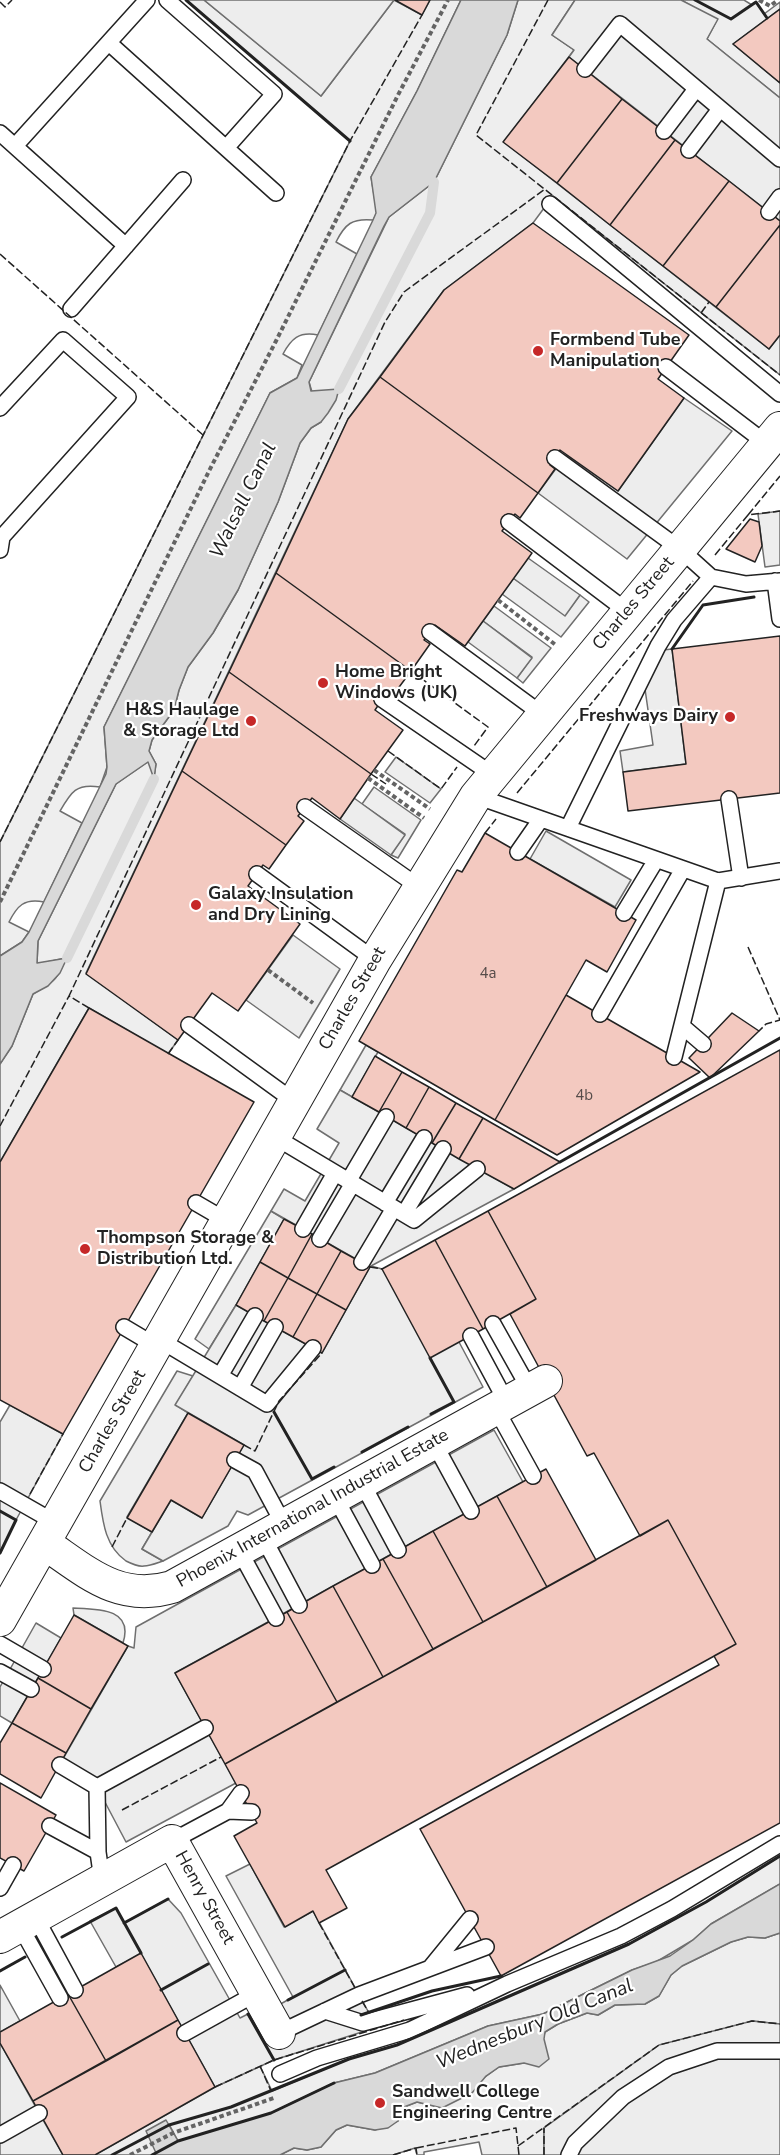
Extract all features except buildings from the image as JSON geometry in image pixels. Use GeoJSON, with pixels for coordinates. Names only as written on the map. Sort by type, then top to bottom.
{"type":"FeatureCollection","features":[{"type":"Feature","properties":{"kind":"street","name":"Charles Street"},"geometry":{"type":"LineString","coordinates":[[0,1620],[375,960],[484,785],[774,436]]}},
{"type":"Feature","properties":{"kind":"street","name":"Phoenix International Industrial Estate"},"geometry":{"type":"LineString","coordinates":[[50,1533],[106,1583],[124,1590],[157,1592],[172,1587],[520,1396]]}},
{"type":"Feature","properties":{"kind":"street","name":"Henry Street"},"geometry":{"type":"LineString","coordinates":[[18,1927],[100,1866],[172,1841],[279,2033]]}},
{"type":"Feature","properties":{"kind":"lane"},"geometry":{"type":"LineString","coordinates":[[15,146],[147,0]]}},
{"type":"Feature","properties":{"kind":"lane"},"geometry":{"type":"LineString","coordinates":[[167,0],[274,94],[226,148]]}},
{"type":"Feature","properties":{"kind":"lane"},"geometry":{"type":"LineString","coordinates":[[585,69],[620,24],[780,159]]}},
{"type":"Feature","properties":{"kind":"lane"},"geometry":{"type":"LineString","coordinates":[[109,43],[276,193]]}},
{"type":"Feature","properties":{"kind":"lane"},"geometry":{"type":"LineString","coordinates":[[664,131],[696,89]]}},
{"type":"Feature","properties":{"kind":"lane"},"geometry":{"type":"LineString","coordinates":[[689,150],[720,109]]}},
{"type":"Feature","properties":{"kind":"lane"},"geometry":{"type":"LineString","coordinates":[[0,133],[126,246]]}},
{"type":"Feature","properties":{"kind":"lane"},"geometry":{"type":"LineString","coordinates":[[71,309],[183,180]]}},
{"type":"Feature","properties":{"kind":"lane"},"geometry":{"type":"LineString","coordinates":[[769,212],[780,197]]}},
{"type":"Feature","properties":{"kind":"lane"},"geometry":{"type":"LineString","coordinates":[[550,204],[780,394]]}},
{"type":"Feature","properties":{"kind":"lane"},"geometry":{"type":"LineString","coordinates":[[0,408],[63,339],[128,397],[1,541]]}},
{"type":"Feature","properties":{"kind":"lane"},"geometry":{"type":"LineString","coordinates":[[666,367],[774,436]]}},
{"type":"Feature","properties":{"kind":"lane"},"geometry":{"type":"LineString","coordinates":[[555,458],[680,549],[711,577],[746,584],[777,581],[780,619]]}},
{"type":"Feature","properties":{"kind":"lane"},"geometry":{"type":"LineString","coordinates":[[509,522],[628,612]]}},
{"type":"Feature","properties":{"kind":"lane"},"geometry":{"type":"LineString","coordinates":[[568,828],[658,646],[674,620],[711,577]]}},
{"type":"Feature","properties":{"kind":"lane"},"geometry":{"type":"LineString","coordinates":[[430,632],[543,714]]}},
{"type":"Feature","properties":{"kind":"lane"},"geometry":{"type":"LineString","coordinates":[[382,699],[484,785],[541,819],[718,882],[780,871]]}},
{"type":"Feature","properties":{"kind":"lane"},"geometry":{"type":"LineString","coordinates":[[729,799],[741,878]]}},
{"type":"Feature","properties":{"kind":"lane"},"geometry":{"type":"LineString","coordinates":[[305,807],[419,887]]}},
{"type":"Feature","properties":{"kind":"lane"},"geometry":{"type":"LineString","coordinates":[[518,852],[541,819]]}},
{"type":"Feature","properties":{"kind":"lane"},"geometry":{"type":"LineString","coordinates":[[624,913],[656,860]]}},
{"type":"Feature","properties":{"kind":"lane"},"geometry":{"type":"LineString","coordinates":[[600,1014],[683,869]]}},
{"type":"Feature","properties":{"kind":"lane"},"geometry":{"type":"LineString","coordinates":[[257,874],[375,960]]}},
{"type":"Feature","properties":{"kind":"lane"},"geometry":{"type":"LineString","coordinates":[[674,1058],[718,882]]}},
{"type":"Feature","properties":{"kind":"lane"},"geometry":{"type":"LineString","coordinates":[[189,1025],[295,1102]]}},
{"type":"Feature","properties":{"kind":"lane"},"geometry":{"type":"LineString","coordinates":[[682,1026],[703,1044]]}},
{"type":"Feature","properties":{"kind":"lane"},"geometry":{"type":"LineString","coordinates":[[303,1230],[345,1179],[386,1117]]}},
{"type":"Feature","properties":{"kind":"lane"},"geometry":{"type":"LineString","coordinates":[[275,1137],[414,1220],[477,1169]]}},
{"type":"Feature","properties":{"kind":"lane"},"geometry":{"type":"LineString","coordinates":[[362,1262],[394,1208],[424,1138]]}},
{"type":"Feature","properties":{"kind":"lane"},"geometry":{"type":"LineString","coordinates":[[394,1208],[443,1149]]}},
{"type":"Feature","properties":{"kind":"lane"},"geometry":{"type":"LineString","coordinates":[[320,1239],[345,1179]]}},
{"type":"Feature","properties":{"kind":"lane"},"geometry":{"type":"LineString","coordinates":[[196,1203],[227,1221]]}},
{"type":"Feature","properties":{"kind":"lane"},"geometry":{"type":"LineString","coordinates":[[220,1376],[255,1316]]}},
{"type":"Feature","properties":{"kind":"lane"},"geometry":{"type":"LineString","coordinates":[[493,1323],[520,1396],[533,1476]]}},
{"type":"Feature","properties":{"kind":"lane"},"geometry":{"type":"LineString","coordinates":[[124,1327],[220,1376],[267,1404],[313,1348]]}},
{"type":"Feature","properties":{"kind":"lane"},"geometry":{"type":"LineString","coordinates":[[240,1388],[275,1327]]}},
{"type":"Feature","properties":{"kind":"lane"},"geometry":{"type":"LineString","coordinates":[[471,1336],[520,1396]]}},
{"type":"Feature","properties":{"kind":"lane"},"geometry":{"type":"LineString","coordinates":[[434,1443],[471,1511]]}},
{"type":"Feature","properties":{"kind":"lane"},"geometry":{"type":"LineString","coordinates":[[236,1460],[255,1471],[262,1537],[276,1618]]}},
{"type":"Feature","properties":{"kind":"lane"},"geometry":{"type":"LineString","coordinates":[[349,1490],[398,1550]]}},
{"type":"Feature","properties":{"kind":"lane"},"geometry":{"type":"LineString","coordinates":[[349,1490],[372,1565]]}},
{"type":"Feature","properties":{"kind":"lane"},"geometry":{"type":"LineString","coordinates":[[0,1491],[50,1533]]}},
{"type":"Feature","properties":{"kind":"lane"},"geometry":{"type":"LineString","coordinates":[[262,1537],[299,1605]]}},
{"type":"Feature","properties":{"kind":"lane"},"geometry":{"type":"LineString","coordinates":[[0,1644],[43,1669]]}},
{"type":"Feature","properties":{"kind":"lane"},"geometry":{"type":"LineString","coordinates":[[0,1672],[31,1689]]}},
{"type":"Feature","properties":{"kind":"lane"},"geometry":{"type":"LineString","coordinates":[[97,1787],[205,1728]]}},
{"type":"Feature","properties":{"kind":"lane"},"geometry":{"type":"LineString","coordinates":[[60,1765],[97,1787]]}},
{"type":"Feature","properties":{"kind":"lane"},"geometry":{"type":"LineString","coordinates":[[97,1787],[100,1866]]}},
{"type":"Feature","properties":{"kind":"lane"},"geometry":{"type":"LineString","coordinates":[[172,1841],[228,1810],[241,1793]]}},
{"type":"Feature","properties":{"kind":"lane"},"geometry":{"type":"LineString","coordinates":[[228,1810],[252,1812]]}},
{"type":"Feature","properties":{"kind":"lane"},"geometry":{"type":"LineString","coordinates":[[50,1826],[100,1866]]}},
{"type":"Feature","properties":{"kind":"lane"},"geometry":{"type":"LineString","coordinates":[[280,2074],[317,2058],[410,2030],[507,1984],[621,1936],[672,1909],[780,1844]]}},
{"type":"Feature","properties":{"kind":"lane"},"geometry":{"type":"LineString","coordinates":[[0,1888],[13,1865]]}},
{"type":"Feature","properties":{"kind":"lane"},"geometry":{"type":"LineString","coordinates":[[430,1969],[470,1919]]}},
{"type":"Feature","properties":{"kind":"lane"},"geometry":{"type":"LineString","coordinates":[[18,1927],[75,1990]]}},
{"type":"Feature","properties":{"kind":"lane"},"geometry":{"type":"LineString","coordinates":[[18,1927],[60,1998]]}},
{"type":"Feature","properties":{"kind":"lane"},"geometry":{"type":"LineString","coordinates":[[279,2033],[359,1995],[486,1947]]}},
{"type":"Feature","properties":{"kind":"lane"},"geometry":{"type":"LineString","coordinates":[[325,2011],[363,2023],[507,1984]]}},
{"type":"Feature","properties":{"kind":"lane"},"geometry":{"type":"LineString","coordinates":[[185,2033],[256,1993]]}},
{"type":"Feature","properties":{"kind":"lane"},"geometry":{"type":"LineString","coordinates":[[569,2155],[576,2143],[623,2097],[669,2067],[717,2051],[780,2051]]}},
{"type":"Feature","properties":{"kind":"lane"},"geometry":{"type":"LineString","coordinates":[[2,2131],[39,2114]]}},
{"type":"Feature","properties":{"kind":"path"},"geometry":{"type":"LineString","coordinates":[[0,902],[209,471],[398,94],[448,0]]}},
{"type":"Feature","properties":{"kind":"path"},"geometry":{"type":"LineString","coordinates":[[759,0],[770,6],[778,0]]}},
{"type":"Feature","properties":{"kind":"path"},"geometry":{"type":"LineString","coordinates":[[498,600],[561,649]]}},
{"type":"Feature","properties":{"kind":"path"},"geometry":{"type":"LineString","coordinates":[[374,770],[433,811]]}},
{"type":"Feature","properties":{"kind":"path"},"geometry":{"type":"LineString","coordinates":[[368,778],[428,820]]}},
{"type":"Feature","properties":{"kind":"path"},"geometry":{"type":"LineString","coordinates":[[268,970],[318,1006]]}},
{"type":"Feature","properties":{"kind":"shaded area"},"geometry":{"type":"Polygon","coordinates":[[[186,0],[204,0],[321,96],[394,0],[422,15],[430,0],[461,0],[417,91],[371,177],[377,213],[373,220],[350,223],[336,242],[357,254],[318,335],[306,334],[296,337],[283,354],[302,365],[297,378],[270,393],[104,727],[107,767],[100,787],[85,786],[75,790],[64,804],[60,811],[82,823],[44,902],[26,902],[18,908],[9,922],[29,932],[22,942],[0,956],[0,842],[350,141],[186,0]]]}},
{"type":"Feature","properties":{"kind":"shaded area"},"geometry":{"type":"Polygon","coordinates":[[[204,0],[394,0],[321,96],[204,0]]]}},
{"type":"Feature","properties":{"kind":"shaded area"},"geometry":{"type":"Polygon","coordinates":[[[518,0],[575,0],[552,35],[574,50],[504,142],[769,349],[780,335],[780,375],[553,196],[533,223],[444,290],[348,419],[86,973],[178,1040],[168,1054],[89,1008],[0,1162],[0,1064],[12,1046],[33,994],[53,980],[66,958],[37,964],[38,941],[116,784],[149,761],[154,777],[156,764],[149,751],[152,740],[174,710],[188,667],[213,633],[238,590],[278,502],[300,443],[311,428],[321,422],[309,382],[389,217],[434,182],[507,35],[518,0]]]}},
{"type":"Feature","properties":{"kind":"shaded area"},"geometry":{"type":"Polygon","coordinates":[[[575,0],[681,0],[718,19],[707,39],[780,98],[780,221],[569,57],[574,50],[552,35],[575,0]]]}},
{"type":"Feature","properties":{"kind":"shaded area"},"geometry":{"type":"Polygon","coordinates":[[[681,0],[744,0],[752,5],[756,2],[764,14],[780,2],[780,9],[733,44],[780,83],[780,98],[707,39],[717,20],[681,0]]]}},
{"type":"Feature","properties":{"kind":"shaded area"},"geometry":{"type":"Polygon","coordinates":[[[684,398],[732,431],[627,559],[538,493],[566,455],[618,491],[684,398]]]}},
{"type":"Feature","properties":{"kind":"shaded area"},"geometry":{"type":"Polygon","coordinates":[[[780,511],[780,565],[765,567],[758,514],[780,511]]]}},
{"type":"Feature","properties":{"kind":"shaded area"},"geometry":{"type":"Polygon","coordinates":[[[528,558],[580,595],[565,616],[513,578],[528,558]]]}},
{"type":"Feature","properties":{"kind":"shaded area"},"geometry":{"type":"Polygon","coordinates":[[[513,578],[565,615],[580,595],[589,602],[561,637],[502,594],[513,578]]]}},
{"type":"Feature","properties":{"kind":"shaded area"},"geometry":{"type":"Polygon","coordinates":[[[494,606],[551,648],[523,683],[517,678],[532,657],[483,621],[494,606]]]}},
{"type":"Feature","properties":{"kind":"shaded area"},"geometry":{"type":"Polygon","coordinates":[[[483,621],[532,658],[517,678],[468,642],[483,621]]]}},
{"type":"Feature","properties":{"kind":"shaded area"},"geometry":{"type":"Polygon","coordinates":[[[672,649],[686,764],[623,772],[620,751],[653,745],[643,675],[655,651],[672,649]]]}},
{"type":"Feature","properties":{"kind":"shaded area"},"geometry":{"type":"Polygon","coordinates":[[[396,757],[441,789],[430,803],[385,772],[396,757]]]}},
{"type":"Feature","properties":{"kind":"shaded area"},"geometry":{"type":"Polygon","coordinates":[[[374,787],[421,820],[398,858],[391,855],[405,834],[362,804],[374,787]]]}},
{"type":"Feature","properties":{"kind":"shaded area"},"geometry":{"type":"Polygon","coordinates":[[[354,798],[405,835],[391,855],[340,819],[354,798]]]}},
{"type":"Feature","properties":{"kind":"shaded area"},"geometry":{"type":"Polygon","coordinates":[[[546,831],[631,880],[615,907],[530,859],[546,831]]]}},
{"type":"Feature","properties":{"kind":"shaded area"},"geometry":{"type":"Polygon","coordinates":[[[293,935],[340,969],[299,1038],[246,1000],[293,935]]]}},
{"type":"Feature","properties":{"kind":"shaded area"},"geometry":{"type":"Polygon","coordinates":[[[366,1045],[378,1052],[352,1097],[340,1090],[366,1045]]]}},
{"type":"Feature","properties":{"kind":"shaded area"},"geometry":{"type":"Polygon","coordinates":[[[340,1090],[514,1189],[371,1266],[382,1269],[459,1342],[483,1387],[248,1515],[237,1511],[228,1526],[163,1561],[142,1549],[171,1500],[202,1518],[244,1445],[175,1405],[236,1305],[322,1353],[370,1267],[271,1211],[284,1189],[305,1201],[339,1143],[317,1129],[340,1090]]]}},
{"type":"Feature","properties":{"kind":"shaded area"},"geometry":{"type":"Polygon","coordinates":[[[271,1211],[284,1219],[209,1349],[195,1339],[271,1211]]]}},
{"type":"Feature","properties":{"kind":"shaded area"},"geometry":{"type":"Polygon","coordinates":[[[177,1371],[193,1376],[176,1405],[188,1413],[127,1517],[152,1532],[142,1549],[163,1561],[137,1566],[119,1555],[110,1542],[104,1526],[100,1501],[177,1371]]]}},
{"type":"Feature","properties":{"kind":"shaded area"},"geometry":{"type":"Polygon","coordinates":[[[10,1405],[63,1434],[16,1520],[0,1511],[0,1422],[10,1405]]]}},
{"type":"Feature","properties":{"kind":"shaded area"},"geometry":{"type":"Polygon","coordinates":[[[494,1430],[523,1482],[175,1673],[236,1783],[126,1842],[97,1787],[63,1759],[128,1646],[134,1648],[136,1627],[494,1430]]]}},
{"type":"Feature","properties":{"kind":"shaded area"},"geometry":{"type":"Polygon","coordinates":[[[0,1511],[16,1520],[0,1553],[0,1511]]]}},
{"type":"Feature","properties":{"kind":"shaded area"},"geometry":{"type":"Polygon","coordinates":[[[73,1608],[103,1610],[119,1617],[125,1631],[123,1643],[74,1615],[73,1608]]]}},
{"type":"Feature","properties":{"kind":"shaded area"},"geometry":{"type":"Polygon","coordinates":[[[36,1623],[61,1638],[12,1723],[0,1716],[0,1687],[36,1623]]]}},
{"type":"Feature","properties":{"kind":"shaded area"},"geometry":{"type":"Polygon","coordinates":[[[780,1856],[780,1884],[711,1924],[693,1940],[656,1962],[632,1970],[543,2014],[488,2026],[375,2073],[334,2083],[271,2113],[178,2141],[170,2126],[156,2153],[152,2155],[95,2155],[215,2087],[260,2066],[272,2091],[349,2059],[397,2045],[629,1944],[706,1902],[780,1856]]]}},
{"type":"Feature","properties":{"kind":"shaded area"},"geometry":{"type":"Polygon","coordinates":[[[250,1864],[284,1927],[313,1911],[369,2013],[361,2016],[365,2031],[274,2060],[215,2087],[141,1954],[116,1967],[90,1921],[116,1908],[124,1923],[168,1899],[181,1913],[240,2018],[248,2014],[252,2020],[293,1997],[226,1876],[250,1864]]]}},
{"type":"Feature","properties":{"kind":"shaded area"},"geometry":{"type":"Polygon","coordinates":[[[780,1933],[780,2024],[752,2021],[544,2128],[544,2155],[482,2155],[479,2142],[424,2152],[424,2155],[417,2155],[415,2148],[393,2155],[280,2155],[294,2148],[307,2150],[321,2147],[336,2130],[347,2125],[375,2130],[398,2121],[404,2107],[417,2102],[442,2108],[499,2067],[524,2063],[543,2039],[545,2032],[558,2024],[587,2013],[598,2015],[615,2005],[645,2004],[659,1996],[671,1975],[682,1966],[731,1942],[748,1937],[765,1938],[780,1933]]]}},
{"type":"Feature","properties":{"kind":"shaded area"},"geometry":{"type":"Polygon","coordinates":[[[0,1985],[20,2021],[0,2032],[0,1985]]]}},
{"type":"Feature","properties":{"kind":"shaded area"},"geometry":{"type":"Polygon","coordinates":[[[752,2021],[780,2024],[780,2155],[544,2155],[544,2128],[659,2045],[752,2021]]]}},
{"type":"Feature","properties":{"kind":"shaded area"},"geometry":{"type":"Polygon","coordinates":[[[0,2043],[39,2113],[63,2155],[0,2155],[0,2043]]]}},
{"type":"Feature","properties":{"kind":"water","name":"Walsall Canal"},"geometry":{"type":"Polygon","coordinates":[[[461,0],[518,0],[507,35],[434,182],[389,217],[384,226],[309,382],[311,391],[339,389],[336,400],[321,422],[311,428],[300,443],[278,502],[238,590],[213,633],[188,667],[174,710],[152,740],[149,751],[156,764],[154,779],[148,762],[116,784],[38,941],[37,963],[67,958],[60,973],[48,986],[33,994],[12,1046],[0,1064],[0,956],[22,942],[29,932],[106,774],[104,727],[270,393],[297,378],[376,213],[371,177],[417,91],[461,0]]]}},
{"type":"Feature","properties":{"kind":"water","name":"Wednesbury Old Canal"},"geometry":{"type":"Polygon","coordinates":[[[780,1884],[780,1933],[765,1938],[748,1937],[731,1942],[682,1966],[671,1975],[659,1996],[645,2004],[615,2005],[598,2015],[587,2013],[558,2024],[545,2032],[544,2039],[549,2059],[539,2067],[524,2063],[499,2067],[486,2076],[472,2093],[442,2108],[417,2102],[404,2107],[398,2121],[388,2128],[375,2130],[347,2125],[336,2130],[321,2147],[307,2150],[294,2148],[280,2155],[152,2155],[156,2153],[146,2131],[166,2120],[178,2141],[271,2113],[334,2083],[375,2073],[488,2026],[543,2014],[632,1970],[670,1956],[711,1924],[780,1884]]]}},
{"type":"Feature","properties":{"kind":"waterway"},"geometry":{"type":"LineString","coordinates":[[339,389],[430,213],[434,182]]}},
{"type":"Feature","properties":{"kind":"waterway"},"geometry":{"type":"LineString","coordinates":[[67,958],[154,779]]}},
{"type":"Feature","properties":{"kind":"fence"},"geometry":{"type":"LineString","coordinates":[[0,2],[5,7],[12,0]]}},
{"type":"Feature","properties":{"kind":"fence"},"geometry":{"type":"LineString","coordinates":[[548,0],[476,135],[780,375]]}},
{"type":"Feature","properties":{"kind":"fence"},"geometry":{"type":"LineString","coordinates":[[0,842],[350,141],[422,15]]}},
{"type":"Feature","properties":{"kind":"fence"},"geometry":{"type":"LineString","coordinates":[[89,1008],[69,996],[385,322],[404,292],[545,189]]}},
{"type":"Feature","properties":{"kind":"fence"},"geometry":{"type":"LineString","coordinates":[[0,254],[203,435]]}},
{"type":"Feature","properties":{"kind":"fence"},"geometry":{"type":"LineString","coordinates":[[701,313],[709,302]]}},
{"type":"Feature","properties":{"kind":"fence"},"geometry":{"type":"LineString","coordinates":[[748,515],[780,476]]}},
{"type":"Feature","properties":{"kind":"fence"},"geometry":{"type":"LineString","coordinates":[[715,555],[748,515],[780,511]]}},
{"type":"Feature","properties":{"kind":"fence"},"geometry":{"type":"LineString","coordinates":[[517,793],[693,581]]}},
{"type":"Feature","properties":{"kind":"fence"},"geometry":{"type":"LineString","coordinates":[[411,671],[488,727],[474,746]]}},
{"type":"Feature","properties":{"kind":"fence"},"geometry":{"type":"LineString","coordinates":[[388,751],[441,789],[457,767]]}},
{"type":"Feature","properties":{"kind":"fence"},"geometry":{"type":"LineString","coordinates":[[371,774],[386,784]]}},
{"type":"Feature","properties":{"kind":"fence"},"geometry":{"type":"LineString","coordinates":[[485,833],[496,819]]}},
{"type":"Feature","properties":{"kind":"fence"},"geometry":{"type":"LineString","coordinates":[[748,947],[780,1020],[766,1024],[759,1031]]}},
{"type":"Feature","properties":{"kind":"fence"},"geometry":{"type":"LineString","coordinates":[[0,1126],[69,996]]}},
{"type":"Feature","properties":{"kind":"fence"},"geometry":{"type":"LineString","coordinates":[[168,1054],[178,1040]]}},
{"type":"Feature","properties":{"kind":"fence"},"geometry":{"type":"LineString","coordinates":[[370,1267],[382,1269]]}},
{"type":"Feature","properties":{"kind":"fence"},"geometry":{"type":"LineString","coordinates":[[244,1445],[255,1451],[279,1401],[322,1353]]}},
{"type":"Feature","properties":{"kind":"fence"},"geometry":{"type":"LineString","coordinates":[[30,1494],[63,1434]]}},
{"type":"Feature","properties":{"kind":"fence"},"geometry":{"type":"LineString","coordinates":[[112,1547],[127,1518]]}},
{"type":"Feature","properties":{"kind":"fence"},"geometry":{"type":"LineString","coordinates":[[122,1810],[221,1757]]}},
{"type":"Feature","properties":{"kind":"fence"},"geometry":{"type":"LineString","coordinates":[[319,1923],[355,1988]]}},
{"type":"Feature","properties":{"kind":"fence"},"geometry":{"type":"LineString","coordinates":[[362,2001],[369,2013]]}},
{"type":"Feature","properties":{"kind":"fence"},"geometry":{"type":"LineString","coordinates":[[215,2087],[274,2060],[404,2020]]}},
{"type":"Feature","properties":{"kind":"fence"},"geometry":{"type":"LineString","coordinates":[[518,2146],[659,2045],[752,2021],[780,2024]]}},
{"type":"Feature","properties":{"kind":"fence"},"geometry":{"type":"LineString","coordinates":[[260,2066],[271,2091]]}},
{"type":"Feature","properties":{"kind":"fence"},"geometry":{"type":"LineString","coordinates":[[416,2148],[516,2128],[519,2155]]}},
{"type":"Feature","properties":{"kind":"fence"},"geometry":{"type":"LineString","coordinates":[[544,2128],[544,2155]]}},
{"type":"Feature","properties":{"kind":"fence"},"geometry":{"type":"LineString","coordinates":[[393,2155],[416,2148],[417,2155]]}},
{"type":"Feature","properties":{"kind":"wall"},"geometry":{"type":"LineString","coordinates":[[186,0],[350,141]]}},
{"type":"Feature","properties":{"kind":"wall"},"geometry":{"type":"LineString","coordinates":[[695,0],[731,19],[756,2],[767,18]]}},
{"type":"Feature","properties":{"kind":"wall"},"geometry":{"type":"LineString","coordinates":[[672,649],[703,605],[754,597]]}},
{"type":"Feature","properties":{"kind":"wall"},"geometry":{"type":"LineString","coordinates":[[560,1162],[780,1038]]}},
{"type":"Feature","properties":{"kind":"wall"},"geometry":{"type":"LineString","coordinates":[[430,1358],[454,1402],[431,1414]]}},
{"type":"Feature","properties":{"kind":"wall"},"geometry":{"type":"LineString","coordinates":[[274,1412],[312,1479],[334,1467]]}},
{"type":"Feature","properties":{"kind":"wall"},"geometry":{"type":"LineString","coordinates":[[362,1452],[408,1427]]}},
{"type":"Feature","properties":{"kind":"wall"},"geometry":{"type":"LineString","coordinates":[[0,1511],[16,1520],[0,1553]]}},
{"type":"Feature","properties":{"kind":"wall"},"geometry":{"type":"LineString","coordinates":[[112,2155],[169,2125],[231,2107],[349,2059],[397,2045],[629,1944],[706,1902],[780,1856]]}},
{"type":"Feature","properties":{"kind":"wall"},"geometry":{"type":"LineString","coordinates":[[124,1923],[168,1899]]}},
{"type":"Feature","properties":{"kind":"wall"},"geometry":{"type":"LineString","coordinates":[[62,1937],[116,1908],[141,1953]]}},
{"type":"Feature","properties":{"kind":"wall"},"geometry":{"type":"LineString","coordinates":[[0,1971],[25,1957]]}},
{"type":"Feature","properties":{"kind":"wall"},"geometry":{"type":"LineString","coordinates":[[161,1990],[208,1964]]}},
{"type":"Feature","properties":{"kind":"wall"},"geometry":{"type":"LineString","coordinates":[[288,2000],[345,1970]]}},
{"type":"Feature","properties":{"kind":"wall"},"geometry":{"type":"LineString","coordinates":[[361,2015],[432,1991],[501,1976]]}},
{"type":"Feature","properties":{"kind":"wall"},"geometry":{"type":"LineString","coordinates":[[248,2014],[274,2060]]}},
{"type":"Feature","properties":{"kind":"wall"},"geometry":{"type":"LineString","coordinates":[[152,2155],[178,2141],[271,2113],[334,2083]]}},
{"type":"Feature","properties":{"kind":"place","name":"Formbend Tube Manipulation"},"geometry":{"type":"Point","coordinates":[538,351]}},
{"type":"Feature","properties":{"kind":"place","name":"Home Bright Windows (UK)"},"geometry":{"type":"Point","coordinates":[323,683]}},
{"type":"Feature","properties":{"kind":"place","name":"Freshways Dairy"},"geometry":{"type":"Point","coordinates":[730,717]}},
{"type":"Feature","properties":{"kind":"place","name":"H&S Haulage & Storage Ltd"},"geometry":{"type":"Point","coordinates":[251,721]}},
{"type":"Feature","properties":{"kind":"place","name":"Galaxy Insulation and Dry Lining"},"geometry":{"type":"Point","coordinates":[196,905]}},
{"type":"Feature","properties":{"kind":"place","name":"Thompson Storage & Distribution Ltd."},"geometry":{"type":"Point","coordinates":[85,1249]}},
{"type":"Feature","properties":{"kind":"place","name":"Sandwell College Engineering Centre"},"geometry":{"type":"Point","coordinates":[380,2103]}}]}
